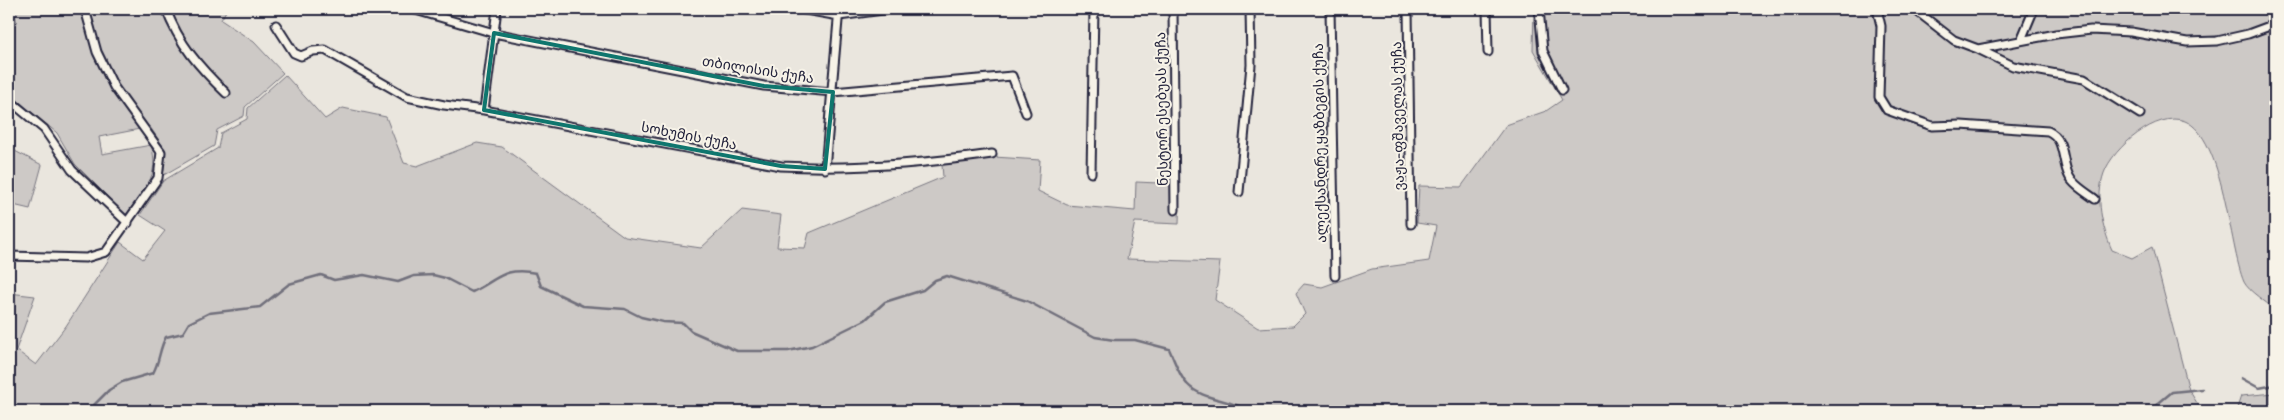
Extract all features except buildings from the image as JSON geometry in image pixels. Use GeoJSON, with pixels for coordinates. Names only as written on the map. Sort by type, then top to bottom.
{"type":"FeatureCollection","features":[{"type":"Feature","properties":{"kind":"street"},"geometry":{"type":"LineString","coordinates":[[9,256],[86,258],[106,252],[158,178],[161,152],[114,87],[97,52],[86,9]]}},
{"type":"Feature","properties":{"kind":"street"},"geometry":{"type":"LineString","coordinates":[[166,9],[175,32],[189,52],[226,93]]}},
{"type":"Feature","properties":{"kind":"street","name":"თბილისის ქუჩა"},"geometry":{"type":"LineString","coordinates":[[412,9],[494,33],[764,86],[833,92],[1012,76],[1026,113]]}},
{"type":"Feature","properties":{"kind":"street"},"geometry":{"type":"LineString","coordinates":[[484,110],[498,9]]}},
{"type":"Feature","properties":{"kind":"street"},"geometry":{"type":"LineString","coordinates":[[800,9],[839,12],[890,9]]}},
{"type":"Feature","properties":{"kind":"street"},"geometry":{"type":"LineString","coordinates":[[1091,173],[1094,9]]}},
{"type":"Feature","properties":{"kind":"street","name":"ნესტორ ესებუას ქუჩა"},"geometry":{"type":"LineString","coordinates":[[1173,9],[1175,210]]}},
{"type":"Feature","properties":{"kind":"street"},"geometry":{"type":"LineString","coordinates":[[1239,192],[1251,65],[1250,9]]}},
{"type":"Feature","properties":{"kind":"street","name":"ალექსანდრე ყაზბეგის ქუჩა"},"geometry":{"type":"LineString","coordinates":[[1330,9],[1335,276]]}},
{"type":"Feature","properties":{"kind":"street","name":"ვაჟა-ფშაველას ქუჩა"},"geometry":{"type":"LineString","coordinates":[[1408,9],[1411,224]]}},
{"type":"Feature","properties":{"kind":"street"},"geometry":{"type":"LineString","coordinates":[[1487,9],[1488,52]]}},
{"type":"Feature","properties":{"kind":"street"},"geometry":{"type":"LineString","coordinates":[[1539,9],[1543,52],[1562,90]]}},
{"type":"Feature","properties":{"kind":"street"},"geometry":{"type":"LineString","coordinates":[[1877,9],[1881,26],[1879,97],[1888,110],[1932,126],[1961,125],[2048,131],[2055,134],[2060,143],[2069,177],[2096,199]]}},
{"type":"Feature","properties":{"kind":"street"},"geometry":{"type":"LineString","coordinates":[[1914,9],[1954,40],[2013,66],[2084,79],[2140,114]]}},
{"type":"Feature","properties":{"kind":"street"},"geometry":{"type":"LineString","coordinates":[[2021,40],[2034,9]]}},
{"type":"Feature","properties":{"kind":"street"},"geometry":{"type":"LineString","coordinates":[[825,169],[839,12]]}},
{"type":"Feature","properties":{"kind":"street"},"geometry":{"type":"LineString","coordinates":[[1978,50],[2021,40],[2091,30],[2132,32],[2187,42],[2217,41],[2248,34],[2275,24]]}},
{"type":"Feature","properties":{"kind":"street","name":"სოხუმის ქუჩა"},"geometry":{"type":"LineString","coordinates":[[276,26],[294,53],[301,56],[313,51],[325,50],[407,97],[781,166],[825,169],[915,165],[992,154]]}},
{"type":"Feature","properties":{"kind":"street"},"geometry":{"type":"LineString","coordinates":[[9,100],[44,129],[72,170],[128,222]]}},
{"type":"Feature","properties":{"kind":"highlighted area"},"geometry":{"type":"Polygon","coordinates":[[[494,33],[764,86],[833,92],[825,169],[781,166],[484,110],[494,33]]]}},
{"type":"Feature","properties":{"kind":"shaded area"},"geometry":{"type":"Polygon","coordinates":[[[13,9],[90,9],[92,12],[108,9],[227,9],[221,20],[254,42],[283,73],[245,107],[244,116],[217,130],[214,146],[162,176],[165,149],[150,127],[99,137],[102,154],[151,145],[154,166],[149,183],[126,215],[75,164],[57,133],[9,93],[9,24],[17,23],[13,9]]]}},
{"type":"Feature","properties":{"kind":"shaded area"},"geometry":{"type":"Polygon","coordinates":[[[1534,9],[2275,9],[2275,310],[2246,286],[2244,282],[2224,194],[2209,148],[2198,131],[2185,121],[2174,119],[2149,126],[2126,143],[2117,153],[2104,173],[2101,183],[2100,202],[2105,232],[2112,250],[2132,258],[2152,247],[2189,390],[2202,411],[9,411],[9,293],[35,296],[16,350],[36,365],[66,326],[120,242],[143,259],[165,231],[140,215],[163,181],[218,148],[221,133],[247,119],[248,108],[285,75],[325,119],[343,108],[386,117],[404,163],[417,166],[477,143],[502,147],[625,237],[701,248],[742,210],[781,215],[777,247],[805,248],[809,233],[943,177],[942,165],[994,157],[1040,160],[1038,191],[1067,205],[1135,211],[1136,182],[1180,184],[1179,224],[1135,222],[1127,259],[1220,262],[1215,300],[1258,328],[1293,326],[1305,314],[1296,293],[1304,284],[1322,287],[1372,269],[1429,261],[1436,226],[1417,223],[1419,186],[1461,187],[1506,125],[1546,111],[1562,100],[1533,50],[1534,9]]]}},
{"type":"Feature","properties":{"kind":"shaded area"},"geometry":{"type":"Polygon","coordinates":[[[9,148],[42,165],[30,209],[9,204],[9,148]]]}},
{"type":"Feature","properties":{"kind":"shaded area"},"geometry":{"type":"Polygon","coordinates":[[[2275,393],[2275,411],[2236,411],[2241,396],[2275,393]]]}},
{"type":"Feature","properties":{"kind":"waterway"},"geometry":{"type":"LineString","coordinates":[[88,411],[109,390],[122,382],[153,373],[166,337],[183,333],[189,323],[209,313],[260,307],[289,284],[321,275],[334,280],[364,275],[398,282],[414,276],[433,275],[445,278],[472,292],[501,275],[516,271],[536,273],[541,286],[583,306],[625,309],[641,317],[663,322],[683,323],[691,331],[737,351],[788,351],[812,346],[865,320],[885,302],[923,290],[935,280],[947,276],[1027,301],[1095,337],[1114,340],[1135,340],[1169,349],[1182,377],[1193,390],[1248,411]]}},
{"type":"Feature","properties":{"kind":"waterway"},"geometry":{"type":"LineString","coordinates":[[2241,378],[2259,388],[2275,385]]}},
{"type":"Feature","properties":{"kind":"waterway"},"geometry":{"type":"LineString","coordinates":[[2149,411],[2172,392],[2202,389]]}}]}
